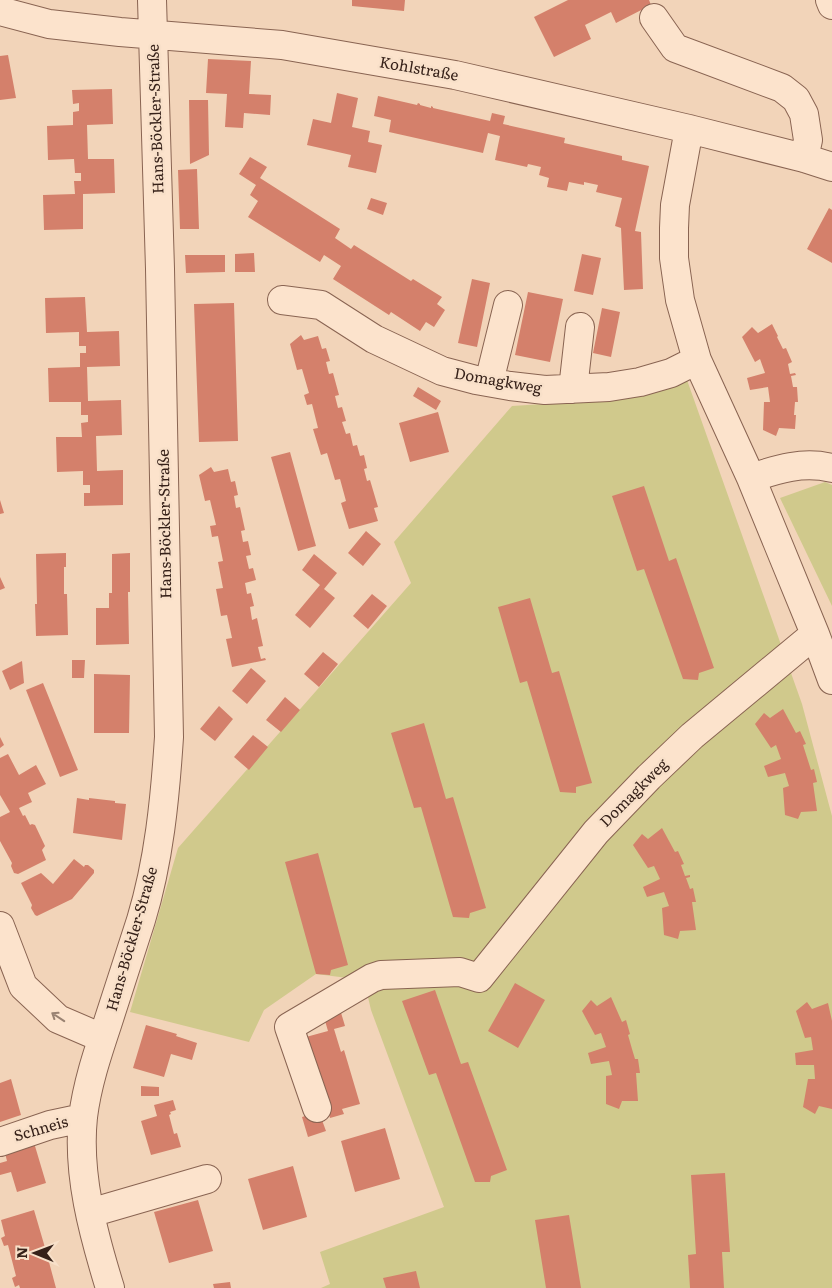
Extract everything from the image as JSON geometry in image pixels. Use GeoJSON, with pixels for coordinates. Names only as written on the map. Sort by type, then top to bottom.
{"type":"FeatureCollection","features":[{"type":"Feature","properties":{"kind":"street","name":"Hans-Böckler-Straße"},"geometry":{"type":"LineString","coordinates":[[110,1288],[90,1213],[82,1155],[83,1118],[89,1082],[141,918],[156,856],[165,798],[169,737],[160,269],[152,0]]}},
{"type":"Feature","properties":{"kind":"street"},"geometry":{"type":"LineString","coordinates":[[830,0],[832,5]]}},
{"type":"Feature","properties":{"kind":"street","name":"Kohlstraße"},"geometry":{"type":"LineString","coordinates":[[0,11],[49,24],[153,35],[282,45],[455,75],[689,129],[804,158],[832,167]]}},
{"type":"Feature","properties":{"kind":"street"},"geometry":{"type":"LineString","coordinates":[[654,18],[675,48],[782,88],[796,99],[804,114],[808,140],[804,158]]}},
{"type":"Feature","properties":{"kind":"street"},"geometry":{"type":"LineString","coordinates":[[689,129],[675,205],[674,258],[680,300],[697,360],[751,478],[832,680]]}},
{"type":"Feature","properties":{"kind":"street","name":"Domagkweg"},"geometry":{"type":"LineString","coordinates":[[282,300],[321,305],[374,339],[442,371],[489,382],[545,390],[609,387],[640,382],[671,373],[697,360]]}},
{"type":"Feature","properties":{"kind":"street"},"geometry":{"type":"LineString","coordinates":[[489,382],[508,305]]}},
{"type":"Feature","properties":{"kind":"street"},"geometry":{"type":"LineString","coordinates":[[573,389],[580,326]]}},
{"type":"Feature","properties":{"kind":"street"},"geometry":{"type":"LineString","coordinates":[[751,478],[787,467],[820,465],[832,468]]}},
{"type":"Feature","properties":{"kind":"street","name":"Domagkweg"},"geometry":{"type":"LineString","coordinates":[[317,1108],[289,1027],[372,978],[381,975],[460,972],[479,978],[596,832],[649,777],[692,736],[815,634]]}},
{"type":"Feature","properties":{"kind":"street"},"geometry":{"type":"LineString","coordinates":[[0,926],[23,986],[58,1019],[102,1038]]}},
{"type":"Feature","properties":{"kind":"street","name":"Schneis"},"geometry":{"type":"LineString","coordinates":[[0,1142],[50,1125],[83,1118]]}},
{"type":"Feature","properties":{"kind":"street"},"geometry":{"type":"LineString","coordinates":[[90,1213],[208,1180]]}},
{"type":"Feature","properties":{"kind":"shaded area"},"geometry":{"type":"Polygon","coordinates":[[[687,380],[802,704],[832,816],[832,1288],[321,1288],[330,1284],[320,1252],[444,1207],[371,1010],[364,980],[316,974],[264,1010],[249,1042],[130,1012],[178,848],[411,583],[394,542],[512,406],[623,399],[687,380]]]}},
{"type":"Feature","properties":{"kind":"shaded area"},"geometry":{"type":"Polygon","coordinates":[[[825,482],[832,485],[832,606],[780,498],[825,482]]]}},
{"type":"Feature","properties":{"kind":"building"},"geometry":{"type":"Polygon","coordinates":[[[352,0],[405,0],[404,11],[352,6],[352,0]]]}},
{"type":"Feature","properties":{"kind":"building"},"geometry":{"type":"Polygon","coordinates":[[[568,0],[649,0],[651,5],[616,23],[611,12],[585,25],[591,39],[554,57],[534,17],[568,0]]]}},
{"type":"Feature","properties":{"kind":"building"},"geometry":{"type":"Polygon","coordinates":[[[8,55],[16,98],[0,100],[0,56],[8,55]]]}},
{"type":"Feature","properties":{"kind":"building"},"geometry":{"type":"Polygon","coordinates":[[[208,59],[251,61],[249,94],[271,95],[270,115],[244,113],[243,128],[225,127],[227,94],[206,93],[208,59]]]}},
{"type":"Feature","properties":{"kind":"building"},"geometry":{"type":"Polygon","coordinates":[[[112,89],[113,124],[87,125],[88,159],[114,159],[115,193],[83,194],[83,229],[44,230],[43,195],[75,194],[74,181],[81,181],[81,173],[75,173],[74,159],[48,160],[47,126],[73,125],[73,112],[79,111],[79,103],[73,104],[72,90],[112,89]]]}},
{"type":"Feature","properties":{"kind":"building"},"geometry":{"type":"Polygon","coordinates":[[[337,93],[358,98],[352,127],[370,131],[368,142],[382,145],[376,173],[348,167],[351,155],[307,145],[313,119],[331,123],[337,93]]]}},
{"type":"Feature","properties":{"kind":"building"},"geometry":{"type":"Polygon","coordinates":[[[378,96],[417,105],[418,103],[431,108],[431,106],[490,121],[492,113],[505,116],[503,124],[565,138],[564,143],[622,156],[622,160],[649,166],[635,231],[641,232],[643,289],[624,290],[621,228],[615,226],[622,198],[596,192],[598,185],[584,182],[584,185],[569,182],[567,191],[547,187],[549,178],[539,175],[541,167],[528,164],[527,167],[495,160],[500,136],[488,133],[483,153],[389,132],[391,120],[374,116],[378,96]]]}},
{"type":"Feature","properties":{"kind":"building"},"geometry":{"type":"Polygon","coordinates":[[[189,100],[208,100],[209,155],[190,164],[189,100]]]}},
{"type":"Feature","properties":{"kind":"building"},"geometry":{"type":"Polygon","coordinates":[[[250,157],[267,167],[260,178],[340,229],[335,238],[351,249],[354,245],[411,281],[413,279],[442,297],[437,304],[445,310],[434,327],[426,322],[420,331],[391,312],[389,315],[333,279],[341,266],[324,255],[320,262],[248,217],[258,201],[250,195],[256,185],[239,174],[250,157]]]}},
{"type":"Feature","properties":{"kind":"building"},"geometry":{"type":"Polygon","coordinates":[[[197,169],[199,229],[180,229],[178,170],[197,169]]]}},
{"type":"Feature","properties":{"kind":"building"},"geometry":{"type":"Polygon","coordinates":[[[371,198],[387,203],[383,215],[367,209],[371,198]]]}},
{"type":"Feature","properties":{"kind":"building"},"geometry":{"type":"Polygon","coordinates":[[[829,208],[832,210],[832,263],[807,249],[829,208]]]}},
{"type":"Feature","properties":{"kind":"building"},"geometry":{"type":"Polygon","coordinates":[[[254,253],[255,272],[235,272],[235,254],[254,253]]]}},
{"type":"Feature","properties":{"kind":"building"},"geometry":{"type":"Polygon","coordinates":[[[582,254],[601,258],[593,295],[574,291],[582,254]]]}},
{"type":"Feature","properties":{"kind":"building"},"geometry":{"type":"Polygon","coordinates":[[[185,255],[225,255],[225,272],[186,273],[185,255]]]}},
{"type":"Feature","properties":{"kind":"building"},"geometry":{"type":"Polygon","coordinates":[[[472,279],[490,283],[477,347],[458,343],[472,279]]]}},
{"type":"Feature","properties":{"kind":"building"},"geometry":{"type":"Polygon","coordinates":[[[528,292],[563,299],[550,362],[515,355],[528,292]]]}},
{"type":"Feature","properties":{"kind":"building"},"geometry":{"type":"Polygon","coordinates":[[[85,297],[87,332],[119,331],[120,366],[87,367],[88,401],[121,400],[122,435],[96,436],[97,471],[123,470],[123,505],[84,506],[84,493],[90,493],[90,485],[83,485],[83,471],[57,472],[56,437],[82,437],[81,423],[88,422],[88,415],[81,415],[81,402],[49,402],[48,368],[80,367],[80,353],[86,353],[86,346],[79,346],[79,332],[46,333],[45,298],[85,297]]]}},
{"type":"Feature","properties":{"kind":"building"},"geometry":{"type":"Polygon","coordinates":[[[234,303],[238,441],[199,442],[194,304],[234,303]]]}},
{"type":"Feature","properties":{"kind":"building"},"geometry":{"type":"Polygon","coordinates":[[[602,308],[620,312],[611,357],[593,353],[602,308]]]}},
{"type":"Feature","properties":{"kind":"building"},"geometry":{"type":"Polygon","coordinates":[[[772,324],[783,349],[786,348],[792,362],[788,364],[790,374],[795,373],[796,375],[791,376],[793,387],[797,387],[798,402],[795,402],[795,429],[779,428],[776,436],[763,430],[764,402],[770,402],[768,387],[750,390],[747,378],[765,373],[760,359],[755,362],[742,337],[752,327],[758,333],[772,324]]]}},
{"type":"Feature","properties":{"kind":"building"},"geometry":{"type":"Polygon","coordinates":[[[301,335],[304,340],[318,336],[322,349],[326,348],[330,361],[326,362],[329,374],[333,373],[339,395],[335,396],[338,408],[342,407],[346,421],[342,422],[346,434],[350,433],[353,446],[357,445],[360,456],[364,455],[367,468],[364,469],[367,481],[370,480],[378,507],[374,508],[378,521],[349,529],[341,503],[346,501],[340,479],[335,480],[327,453],[321,455],[313,429],[318,428],[312,404],[307,405],[304,395],[309,393],[302,369],[297,370],[290,344],[301,335]]]}},
{"type":"Feature","properties":{"kind":"building"},"geometry":{"type":"Polygon","coordinates":[[[418,387],[441,401],[436,410],[413,396],[418,387]]]}},
{"type":"Feature","properties":{"kind":"building"},"geometry":{"type":"Polygon","coordinates":[[[438,412],[449,452],[410,462],[399,423],[438,412]]]}},
{"type":"Feature","properties":{"kind":"building"},"geometry":{"type":"Polygon","coordinates":[[[290,452],[316,546],[298,551],[271,457],[290,452]]]}},
{"type":"Feature","properties":{"kind":"building"},"geometry":{"type":"Polygon","coordinates":[[[211,467],[214,472],[228,469],[231,482],[235,481],[238,495],[234,496],[236,508],[240,507],[245,530],[241,531],[243,542],[248,541],[251,555],[246,556],[249,569],[253,568],[256,580],[245,583],[247,594],[251,593],[254,606],[250,607],[252,620],[257,618],[263,646],[258,647],[261,659],[265,658],[266,660],[232,667],[226,639],[232,638],[227,615],[221,616],[216,589],[223,588],[218,562],[223,561],[218,536],[212,537],[210,526],[216,525],[210,500],[205,501],[199,475],[211,467]]]}},
{"type":"Feature","properties":{"kind":"building"},"geometry":{"type":"Polygon","coordinates":[[[644,486],[669,561],[676,558],[714,668],[699,673],[698,680],[683,679],[644,569],[637,571],[612,496],[644,486]]]}},
{"type":"Feature","properties":{"kind":"building"},"geometry":{"type":"Polygon","coordinates":[[[0,500],[4,513],[0,514],[0,500]]]}},
{"type":"Feature","properties":{"kind":"building"},"geometry":{"type":"Polygon","coordinates":[[[366,531],[381,544],[363,566],[348,553],[366,531]]]}},
{"type":"Feature","properties":{"kind":"building"},"geometry":{"type":"Polygon","coordinates":[[[66,553],[64,594],[67,594],[68,635],[36,636],[36,554],[66,553]]]}},
{"type":"Feature","properties":{"kind":"building"},"geometry":{"type":"Polygon","coordinates":[[[130,553],[130,592],[128,592],[129,644],[96,645],[96,608],[109,608],[109,593],[112,593],[112,554],[130,553]]]}},
{"type":"Feature","properties":{"kind":"building"},"geometry":{"type":"Polygon","coordinates":[[[314,554],[337,573],[324,589],[335,598],[310,628],[295,615],[320,585],[302,570],[314,554]]]}},
{"type":"Feature","properties":{"kind":"building"},"geometry":{"type":"Polygon","coordinates":[[[0,577],[5,588],[0,590],[0,577]]]}},
{"type":"Feature","properties":{"kind":"building"},"geometry":{"type":"Polygon","coordinates":[[[372,594],[387,606],[368,629],[353,616],[372,594]]]}},
{"type":"Feature","properties":{"kind":"building"},"geometry":{"type":"Polygon","coordinates":[[[530,598],[552,673],[559,671],[592,783],[576,787],[576,793],[560,792],[527,681],[520,683],[498,607],[530,598]]]}},
{"type":"Feature","properties":{"kind":"building"},"geometry":{"type":"Polygon","coordinates":[[[323,652],[338,664],[319,687],[304,674],[323,652]]]}},
{"type":"Feature","properties":{"kind":"building"},"geometry":{"type":"Polygon","coordinates":[[[72,660],[85,660],[84,678],[72,678],[72,660]]]}},
{"type":"Feature","properties":{"kind":"building"},"geometry":{"type":"Polygon","coordinates":[[[22,661],[24,683],[10,690],[2,671],[22,661]]]}},
{"type":"Feature","properties":{"kind":"building"},"geometry":{"type":"Polygon","coordinates":[[[251,668],[266,681],[247,704],[232,691],[251,668]]]}},
{"type":"Feature","properties":{"kind":"building"},"geometry":{"type":"Polygon","coordinates":[[[94,674],[130,675],[129,733],[94,733],[94,674]]]}},
{"type":"Feature","properties":{"kind":"building"},"geometry":{"type":"Polygon","coordinates":[[[43,683],[78,770],[60,777],[26,690],[43,683]]]}},
{"type":"Feature","properties":{"kind":"building"},"geometry":{"type":"Polygon","coordinates":[[[285,697],[300,710],[281,732],[266,720],[285,697]]]}},
{"type":"Feature","properties":{"kind":"building"},"geometry":{"type":"Polygon","coordinates":[[[219,706],[233,719],[215,741],[200,729],[219,706]]]}},
{"type":"Feature","properties":{"kind":"building"},"geometry":{"type":"Polygon","coordinates":[[[783,709],[796,733],[800,731],[806,744],[803,745],[811,770],[814,769],[817,782],[813,783],[817,811],[801,812],[798,819],[785,815],[783,788],[789,786],[785,773],[768,777],[764,766],[781,759],[776,745],[771,748],[755,724],[764,713],[770,718],[783,709]]]}},
{"type":"Feature","properties":{"kind":"building"},"geometry":{"type":"Polygon","coordinates":[[[424,723],[446,799],[453,797],[486,908],[470,913],[469,918],[453,917],[421,807],[414,808],[391,733],[424,723]]]}},
{"type":"Feature","properties":{"kind":"building"},"geometry":{"type":"Polygon","coordinates":[[[253,735],[268,747],[249,770],[234,757],[253,735]]]}},
{"type":"Feature","properties":{"kind":"building"},"geometry":{"type":"Polygon","coordinates":[[[0,737],[4,745],[0,748],[0,737]]]}},
{"type":"Feature","properties":{"kind":"building"},"geometry":{"type":"Polygon","coordinates":[[[8,754],[19,775],[36,765],[46,784],[28,793],[32,802],[19,808],[30,825],[35,825],[45,846],[42,850],[46,860],[18,874],[14,873],[11,866],[12,863],[0,841],[0,817],[10,812],[0,795],[0,758],[8,754]]]}},
{"type":"Feature","properties":{"kind":"building"},"geometry":{"type":"Polygon","coordinates":[[[77,798],[115,801],[115,803],[126,804],[122,840],[73,833],[77,798]]]}},
{"type":"Feature","properties":{"kind":"building"},"geometry":{"type":"Polygon","coordinates":[[[662,828],[675,852],[678,851],[684,864],[681,865],[685,876],[690,875],[690,877],[686,878],[690,889],[693,888],[696,902],[692,902],[696,930],[680,931],[678,939],[664,935],[662,908],[669,906],[664,892],[647,897],[643,887],[660,879],[654,866],[648,868],[633,845],[642,834],[648,839],[662,828]]]}},
{"type":"Feature","properties":{"kind":"building"},"geometry":{"type":"Polygon","coordinates":[[[318,853],[348,965],[331,970],[330,975],[316,974],[285,862],[318,853]]]}},
{"type":"Feature","properties":{"kind":"building"},"geometry":{"type":"Polygon","coordinates":[[[74,859],[84,867],[88,865],[94,870],[94,873],[72,899],[37,916],[35,915],[21,883],[41,873],[53,884],[74,859]]]}},
{"type":"Feature","properties":{"kind":"building"},"geometry":{"type":"Polygon","coordinates":[[[515,983],[545,1000],[518,1048],[488,1031],[515,983]]]}},
{"type":"Feature","properties":{"kind":"building"},"geometry":{"type":"Polygon","coordinates":[[[435,990],[461,1064],[468,1062],[507,1170],[491,1176],[490,1182],[475,1182],[436,1073],[429,1075],[402,1001],[435,990]]]}},
{"type":"Feature","properties":{"kind":"building"},"geometry":{"type":"Polygon","coordinates":[[[611,997],[622,1022],[626,1020],[630,1034],[628,1035],[635,1059],[638,1059],[640,1073],[636,1073],[638,1101],[622,1101],[619,1109],[606,1104],[606,1076],[612,1075],[609,1061],[591,1064],[588,1053],[606,1047],[601,1033],[595,1035],[582,1011],[591,1000],[597,1006],[611,997]]]}},
{"type":"Feature","properties":{"kind":"building"},"geometry":{"type":"Polygon","coordinates":[[[807,1002],[812,1009],[828,1003],[832,1021],[832,1109],[819,1106],[815,1114],[803,1107],[808,1079],[815,1079],[814,1065],[796,1065],[795,1053],[813,1050],[811,1037],[805,1038],[796,1011],[807,1002]]]}},
{"type":"Feature","properties":{"kind":"building"},"geometry":{"type":"Polygon","coordinates":[[[339,1006],[345,1026],[334,1029],[341,1052],[344,1050],[360,1104],[342,1109],[344,1114],[330,1118],[306,1037],[328,1031],[323,1014],[339,1006]]]}},
{"type":"Feature","properties":{"kind":"building"},"geometry":{"type":"Polygon","coordinates":[[[146,1025],[177,1034],[176,1036],[197,1043],[192,1060],[171,1054],[164,1077],[133,1068],[146,1025]]]}},
{"type":"Feature","properties":{"kind":"building"},"geometry":{"type":"Polygon","coordinates":[[[11,1079],[21,1115],[0,1122],[0,1083],[11,1079]]]}},
{"type":"Feature","properties":{"kind":"building"},"geometry":{"type":"Polygon","coordinates":[[[141,1086],[159,1087],[159,1096],[141,1096],[141,1086]]]}},
{"type":"Feature","properties":{"kind":"building"},"geometry":{"type":"Polygon","coordinates":[[[173,1100],[176,1110],[170,1112],[171,1114],[169,1115],[174,1134],[177,1133],[181,1147],[151,1155],[141,1121],[157,1116],[154,1105],[173,1100]]]}},
{"type":"Feature","properties":{"kind":"building"},"geometry":{"type":"Polygon","coordinates":[[[319,1112],[326,1131],[308,1137],[302,1117],[319,1112]]]}},
{"type":"Feature","properties":{"kind":"building"},"geometry":{"type":"Polygon","coordinates":[[[385,1128],[400,1179],[355,1192],[341,1141],[385,1128]]]}},
{"type":"Feature","properties":{"kind":"building"},"geometry":{"type":"Polygon","coordinates":[[[32,1136],[46,1183],[17,1192],[11,1172],[0,1175],[0,1163],[7,1161],[3,1145],[32,1136]]]}},
{"type":"Feature","properties":{"kind":"building"},"geometry":{"type":"Polygon","coordinates":[[[293,1166],[307,1217],[263,1230],[248,1179],[293,1166]]]}},
{"type":"Feature","properties":{"kind":"building"},"geometry":{"type":"Polygon","coordinates":[[[725,1173],[730,1252],[722,1252],[724,1288],[690,1288],[688,1255],[696,1254],[691,1175],[725,1173]]]}},
{"type":"Feature","properties":{"kind":"building"},"geometry":{"type":"Polygon","coordinates":[[[198,1200],[213,1251],[169,1263],[154,1212],[198,1200]]]}},
{"type":"Feature","properties":{"kind":"building"},"geometry":{"type":"Polygon","coordinates":[[[34,1210],[56,1288],[20,1288],[19,1285],[15,1287],[12,1278],[16,1276],[8,1245],[4,1246],[1,1238],[5,1236],[1,1220],[34,1210]]]}},
{"type":"Feature","properties":{"kind":"building"},"geometry":{"type":"Polygon","coordinates":[[[569,1215],[581,1288],[546,1288],[535,1220],[569,1215]]]}},
{"type":"Feature","properties":{"kind":"building"},"geometry":{"type":"Polygon","coordinates":[[[416,1271],[420,1288],[386,1288],[383,1278],[416,1271]]]}},
{"type":"Feature","properties":{"kind":"building"},"geometry":{"type":"Polygon","coordinates":[[[230,1282],[231,1288],[214,1288],[213,1284],[230,1282]]]}}]}
